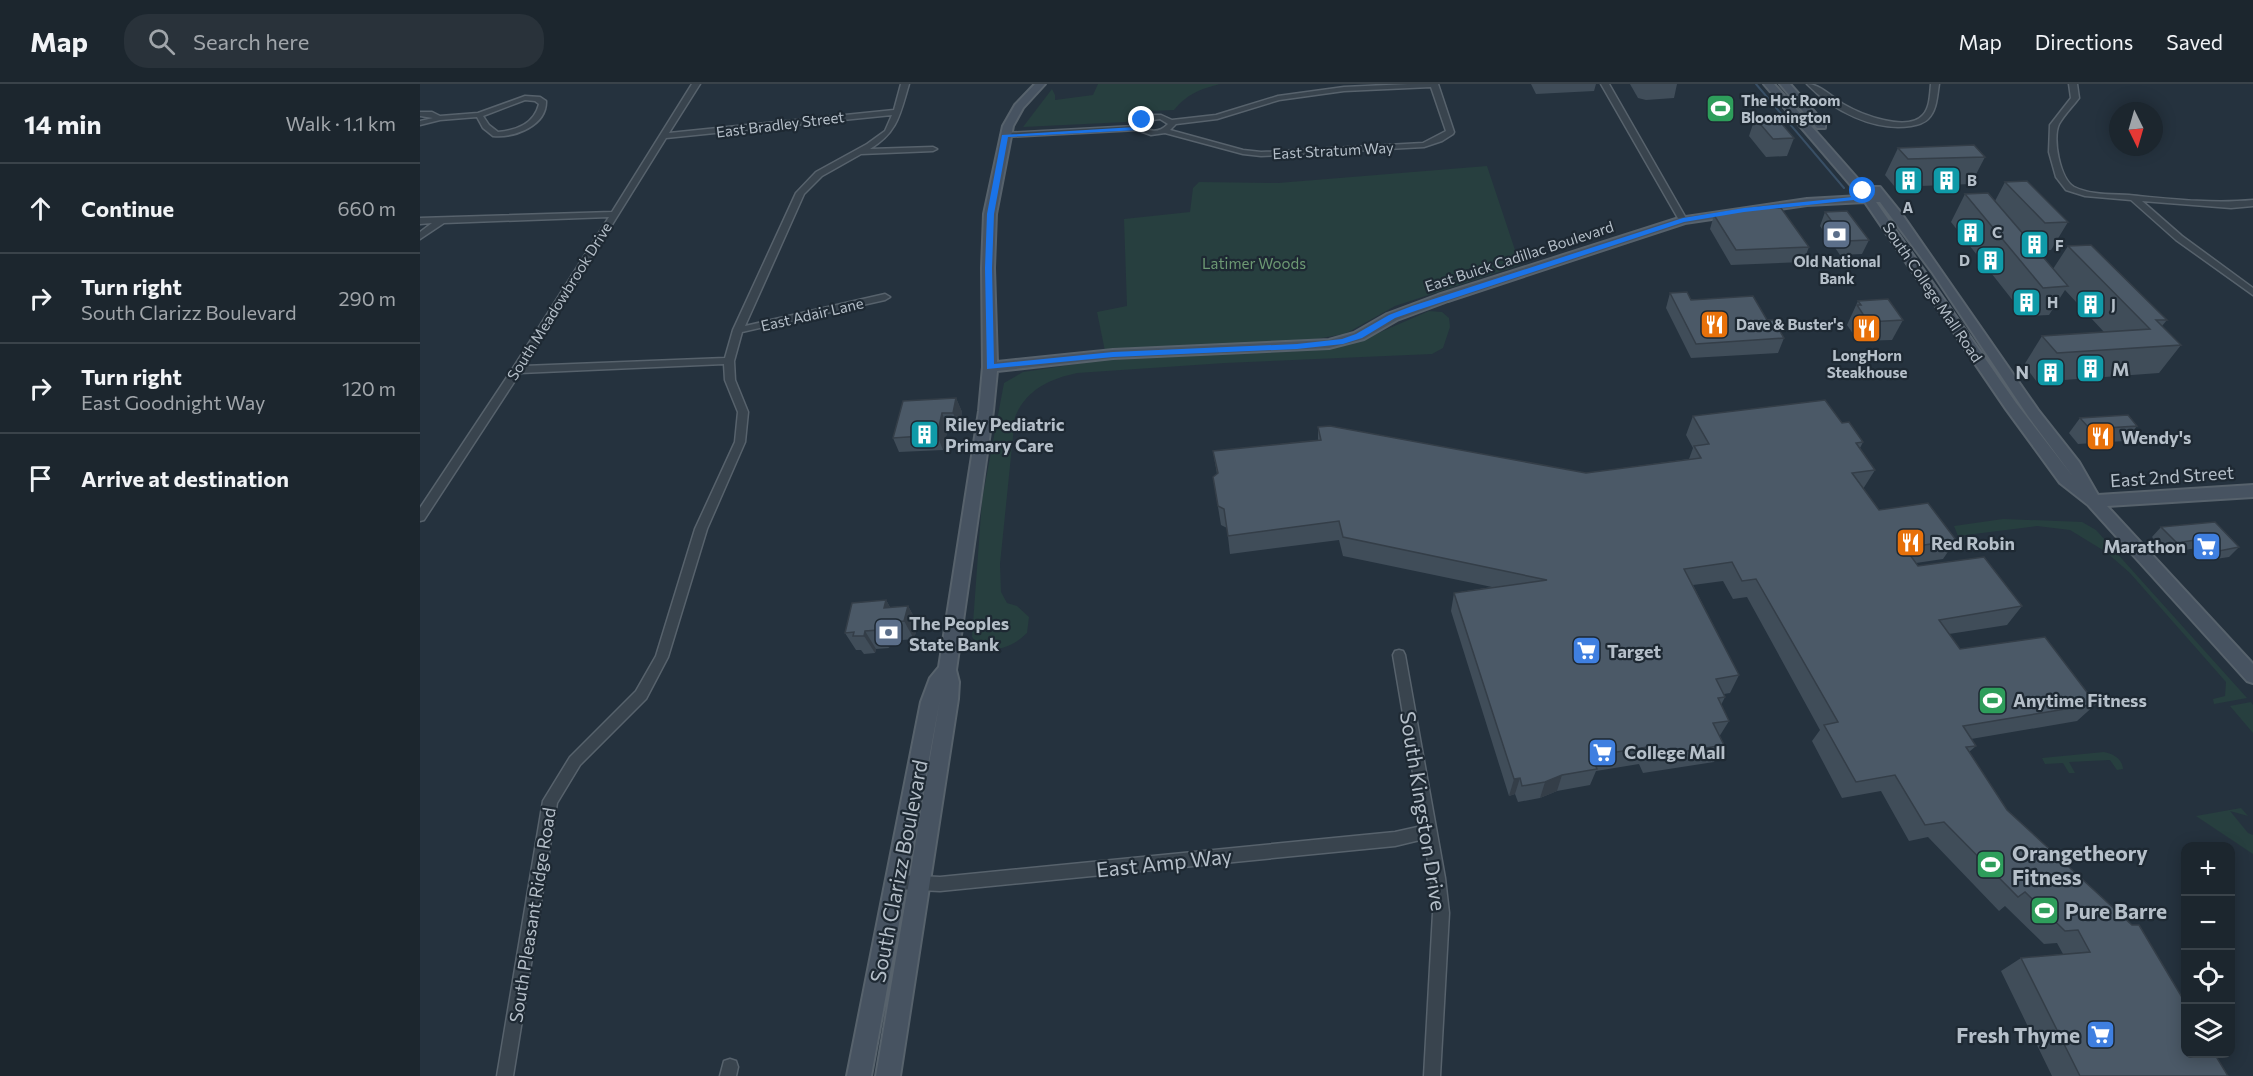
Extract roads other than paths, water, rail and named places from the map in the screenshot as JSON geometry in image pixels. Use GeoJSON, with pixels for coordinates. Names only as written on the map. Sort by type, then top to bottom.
{"type":"FeatureCollection","features":[{"type":"Feature","properties":{"kind":"street","name":"South Meadowbrook Drive"},"geometry":{"type":"LineString","coordinates":[[422,511],[517,370],[696,84]]}},
{"type":"Feature","properties":{"kind":"street","name":"South Pleasant Ridge Road"},"geometry":{"type":"LineString","coordinates":[[505,1076],[550,801],[575,761],[641,695],[662,657],[701,529],[740,442],[744,412],[730,380],[729,362],[738,330],[800,193],[819,174],[861,152],[888,132],[897,112],[905,84]]}},
{"type":"Feature","properties":{"kind":"street","name":"South Clarizz Boulevard"},"geometry":{"type":"LineString","coordinates":[[888,1076],[949,699],[950,682],[947,670],[986,411],[990,368],[988,268],[990,214],[1005,135],[1019,107],[1040,84]]}},
{"type":"Feature","properties":{"kind":"street"},"geometry":{"type":"LineString","coordinates":[[1138,128],[1138,123],[1151,117],[1163,117],[1172,122],[1217,117],[1278,98],[1344,89],[1434,84]]}},
{"type":"Feature","properties":{"kind":"street","name":"East Stratum Way"},"geometry":{"type":"LineString","coordinates":[[1166,131],[1243,153],[1261,154],[1424,145],[1450,132],[1434,84]]}},
{"type":"Feature","properties":{"kind":"street"},"geometry":{"type":"LineString","coordinates":[[1605,84],[1683,220]]}},
{"type":"Feature","properties":{"kind":"street","name":"South College Mall Road"},"geometry":{"type":"LineString","coordinates":[[1769,84],[1868,198],[2028,430],[2068,483],[2093,501],[2253,676]]}},
{"type":"Feature","properties":{"kind":"street","name":"South College Mall Road"},"geometry":{"type":"LineString","coordinates":[[1785,84],[1910,233],[2023,399],[2085,481],[2093,501]]}},
{"type":"Feature","properties":{"kind":"street"},"geometry":{"type":"LineString","coordinates":[[1810,84],[1828,98],[1862,117],[1878,122],[1899,124],[1918,122],[1927,116],[1932,104],[1935,84]]}},
{"type":"Feature","properties":{"kind":"street"},"geometry":{"type":"LineString","coordinates":[[2073,84],[2075,98],[2054,125],[2053,152],[2060,177],[2066,186],[2079,192],[2133,198],[2231,205],[2253,203]]}},
{"type":"Feature","properties":{"kind":"street"},"geometry":{"type":"LineString","coordinates":[[420,123],[440,118],[479,115],[525,98],[537,99],[543,103],[542,110],[532,123],[517,132],[496,134],[486,126],[479,115]]}},
{"type":"Feature","properties":{"kind":"street","name":"East Bradley Street"},"geometry":{"type":"LineString","coordinates":[[663,136],[897,112]]}},
{"type":"Feature","properties":{"kind":"street"},"geometry":{"type":"LineString","coordinates":[[420,114],[432,114],[440,118]]}},
{"type":"Feature","properties":{"kind":"street"},"geometry":{"type":"LineString","coordinates":[[1005,135],[1138,128],[1150,134],[1166,131],[1171,127],[1172,122]]}},
{"type":"Feature","properties":{"kind":"street"},"geometry":{"type":"LineString","coordinates":[[861,152],[933,149]]}},
{"type":"Feature","properties":{"kind":"street","name":"East Buick Cadillac Boulevard"},"geometry":{"type":"LineString","coordinates":[[990,368],[1113,354],[1297,346],[1343,341],[1359,336],[1392,317],[1443,298],[1683,220],[1807,202],[1882,198]]}},
{"type":"Feature","properties":{"kind":"street"},"geometry":{"type":"LineString","coordinates":[[2133,198],[2185,243],[2253,292]]}},
{"type":"Feature","properties":{"kind":"street"},"geometry":{"type":"LineString","coordinates":[[420,221],[614,214]]}},
{"type":"Feature","properties":{"kind":"street"},"geometry":{"type":"LineString","coordinates":[[420,236],[441,220]]}},
{"type":"Feature","properties":{"kind":"street","name":"East Adair Lane"},"geometry":{"type":"LineString","coordinates":[[738,330],[885,297]]}},
{"type":"Feature","properties":{"kind":"street"},"geometry":{"type":"LineString","coordinates":[[517,370],[729,362]]}},
{"type":"Feature","properties":{"kind":"street"},"geometry":{"type":"LineString","coordinates":[[2004,395],[2023,399]]}},
{"type":"Feature","properties":{"kind":"street"},"geometry":{"type":"LineString","coordinates":[[2028,430],[2045,430]]}},
{"type":"Feature","properties":{"kind":"street"},"geometry":{"type":"LineString","coordinates":[[2043,450],[2063,453]]}},
{"type":"Feature","properties":{"kind":"street","name":"East 2nd Street"},"geometry":{"type":"LineString","coordinates":[[2093,501],[2253,491]]}},
{"type":"Feature","properties":{"kind":"street","name":"South Kingston Drive"},"geometry":{"type":"LineString","coordinates":[[1399,656],[1438,878],[1441,913],[1432,1076]]}},
{"type":"Feature","properties":{"kind":"street","name":"South Clarizz Boulevard"},"geometry":{"type":"LineString","coordinates":[[859,1076],[930,702],[936,683],[947,670]]}},
{"type":"Feature","properties":{"kind":"street","name":"East Amp Way"},"geometry":{"type":"LineString","coordinates":[[896,882],[920,884],[1395,839],[1430,831]]}},
{"type":"Feature","properties":{"kind":"waterway"},"geometry":{"type":"LineString","coordinates":[[1756,84],[1844,188]]}},
{"type":"Feature","properties":{"kind":"place","name":"The Hot Room Bloomington"},"geometry":{"type":"Point","coordinates":[1720,109]}},
{"type":"Feature","properties":{"kind":"place","name":"A"},"geometry":{"type":"Point","coordinates":[1908,180]}},
{"type":"Feature","properties":{"kind":"place","name":"B"},"geometry":{"type":"Point","coordinates":[1946,180]}},
{"type":"Feature","properties":{"kind":"place","name":"C"},"geometry":{"type":"Point","coordinates":[1971,232]}},
{"type":"Feature","properties":{"kind":"place","name":"Old National Bank"},"geometry":{"type":"Point","coordinates":[1837,234]}},
{"type":"Feature","properties":{"kind":"place","name":"F"},"geometry":{"type":"Point","coordinates":[2034,245]}},
{"type":"Feature","properties":{"kind":"place","name":"D"},"geometry":{"type":"Point","coordinates":[1991,260]}},
{"type":"Feature","properties":{"kind":"place","name":"H"},"geometry":{"type":"Point","coordinates":[2026,302]}},
{"type":"Feature","properties":{"kind":"place","name":"J"},"geometry":{"type":"Point","coordinates":[2090,304]}},
{"type":"Feature","properties":{"kind":"place","name":"Dave & Buster's"},"geometry":{"type":"Point","coordinates":[1715,324]}},
{"type":"Feature","properties":{"kind":"place","name":"LongHorn Steakhouse"},"geometry":{"type":"Point","coordinates":[1867,328]}},
{"type":"Feature","properties":{"kind":"place","name":"M"},"geometry":{"type":"Point","coordinates":[2091,369]}},
{"type":"Feature","properties":{"kind":"place","name":"N"},"geometry":{"type":"Point","coordinates":[2050,372]}},
{"type":"Feature","properties":{"kind":"place","name":"Riley Pediatric Primary Care"},"geometry":{"type":"Point","coordinates":[924,434]}},
{"type":"Feature","properties":{"kind":"place","name":"Wendy's"},"geometry":{"type":"Point","coordinates":[2100,437]}},
{"type":"Feature","properties":{"kind":"place","name":"Red Robin"},"geometry":{"type":"Point","coordinates":[1910,543]}},
{"type":"Feature","properties":{"kind":"place","name":"Marathon"},"geometry":{"type":"Point","coordinates":[2207,546]}},
{"type":"Feature","properties":{"kind":"place","name":"The Peoples State Bank"},"geometry":{"type":"Point","coordinates":[888,633]}},
{"type":"Feature","properties":{"kind":"place","name":"Target"},"geometry":{"type":"Point","coordinates":[1586,651]}},
{"type":"Feature","properties":{"kind":"place","name":"Anytime Fitness"},"geometry":{"type":"Point","coordinates":[1992,700]}},
{"type":"Feature","properties":{"kind":"place","name":"College Mall"},"geometry":{"type":"Point","coordinates":[1603,752]}},
{"type":"Feature","properties":{"kind":"place","name":"Orangetheory Fitness"},"geometry":{"type":"Point","coordinates":[1991,864]}},
{"type":"Feature","properties":{"kind":"place","name":"Pure Barre"},"geometry":{"type":"Point","coordinates":[2044,910]}},
{"type":"Feature","properties":{"kind":"place","name":"Fresh Thyme"},"geometry":{"type":"Point","coordinates":[2101,1034]}},
{"type":"Feature","properties":{"kind":"park label","name":"Latimer Woods"},"geometry":{"type":"Point","coordinates":[1254,263]}}]}
